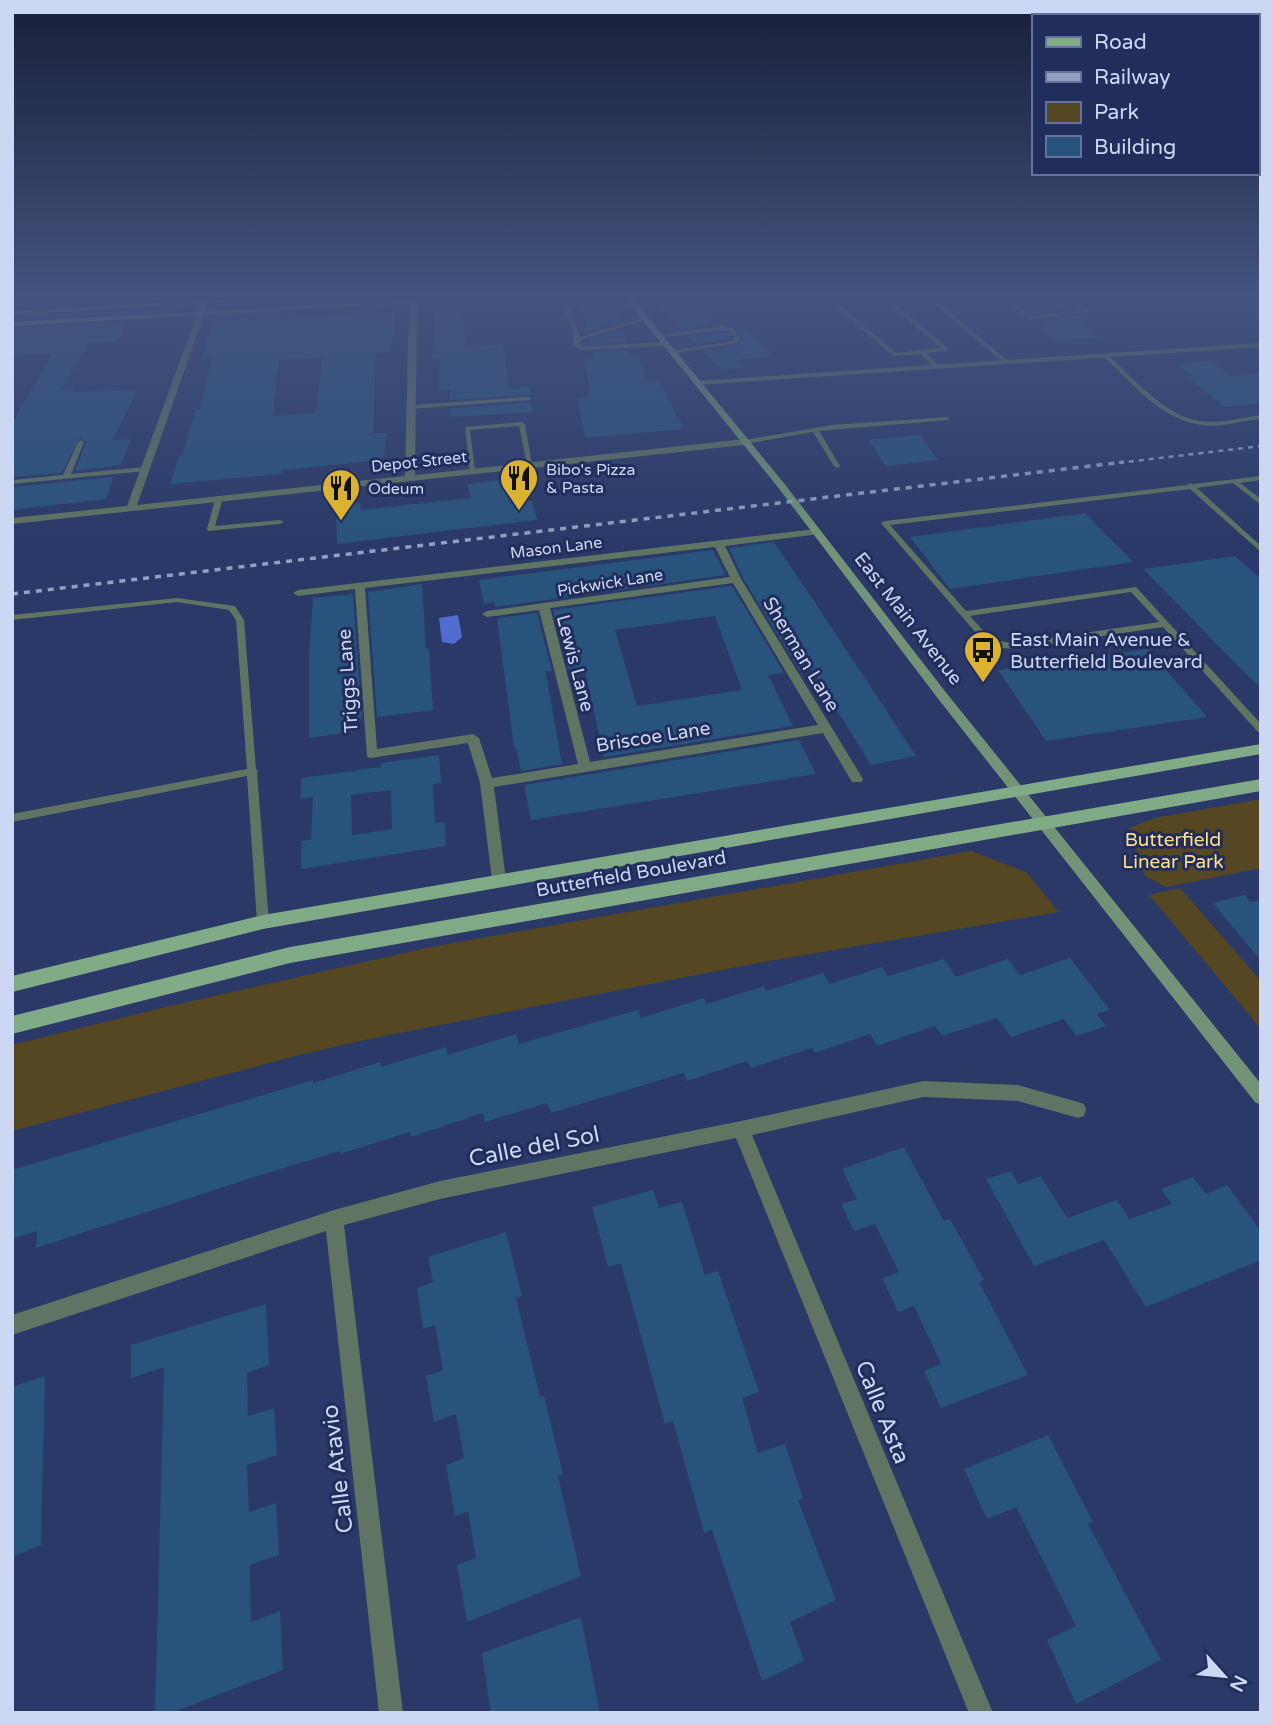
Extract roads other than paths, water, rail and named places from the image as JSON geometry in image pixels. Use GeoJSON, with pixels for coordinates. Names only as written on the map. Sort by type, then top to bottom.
{"type":"FeatureCollection","features":[{"type":"Feature","properties":{"kind":"main road","name":"East Main Avenue"},"geometry":{"type":"LineString","coordinates":[[693,378],[1261,1097]]}},
{"type":"Feature","properties":{"kind":"main road","name":"Butterfield Boulevard"},"geometry":{"type":"LineString","coordinates":[[12,984],[263,922],[1261,750]]}},
{"type":"Feature","properties":{"kind":"main road","name":"Butterfield Boulevard"},"geometry":{"type":"LineString","coordinates":[[12,1024],[336,946],[1261,785]]}},
{"type":"Feature","properties":{"kind":"street"},"geometry":{"type":"LineString","coordinates":[[131,508],[177,378]]}},
{"type":"Feature","properties":{"kind":"street"},"geometry":{"type":"LineString","coordinates":[[410,477],[412,378]]}},
{"type":"Feature","properties":{"kind":"street"},"geometry":{"type":"LineString","coordinates":[[697,383],[764,378]]}},
{"type":"Feature","properties":{"kind":"street","name":"Depot Street"},"geometry":{"type":"LineString","coordinates":[[12,521],[745,442]]}},
{"type":"Feature","properties":{"kind":"street","name":"Mason Lane"},"geometry":{"type":"LineString","coordinates":[[298,593],[816,532]]}},
{"type":"Feature","properties":{"kind":"street","name":"Sherman Lane"},"geometry":{"type":"LineString","coordinates":[[719,544],[736,579],[857,779]]}},
{"type":"Feature","properties":{"kind":"street","name":"Pickwick Lane"},"geometry":{"type":"LineString","coordinates":[[487,614],[736,579]]}},
{"type":"Feature","properties":{"kind":"street","name":"Triggs Lane"},"geometry":{"type":"LineString","coordinates":[[360,586],[371,754],[473,738],[487,783]]}},
{"type":"Feature","properties":{"kind":"street","name":"Lewis Lane"},"geometry":{"type":"LineString","coordinates":[[544,608],[585,767]]}},
{"type":"Feature","properties":{"kind":"street","name":"Briscoe Lane"},"geometry":{"type":"LineString","coordinates":[[487,783],[825,727]]}},
{"type":"Feature","properties":{"kind":"street"},"geometry":{"type":"LineString","coordinates":[[487,783],[499,880]]}},
{"type":"Feature","properties":{"kind":"street","name":"Calle del Sol"},"geometry":{"type":"LineString","coordinates":[[12,1325],[334,1219],[440,1189],[741,1129],[923,1089],[1018,1093],[1078,1110]]}},
{"type":"Feature","properties":{"kind":"street","name":"Calle Asta"},"geometry":{"type":"LineString","coordinates":[[741,1129],[981,1713]]}},
{"type":"Feature","properties":{"kind":"street","name":"Calle Atavio"},"geometry":{"type":"LineString","coordinates":[[334,1219],[391,1713]]}},
{"type":"Feature","properties":{"kind":"lane"},"geometry":{"type":"LineString","coordinates":[[1132,378],[1173,414],[1187,421],[1204,423],[1261,417]]}},
{"type":"Feature","properties":{"kind":"lane"},"geometry":{"type":"LineString","coordinates":[[411,407],[528,399]]}},
{"type":"Feature","properties":{"kind":"lane"},"geometry":{"type":"LineString","coordinates":[[745,442],[814,430],[947,419]]}},
{"type":"Feature","properties":{"kind":"lane"},"geometry":{"type":"LineString","coordinates":[[472,471],[467,428],[522,424],[530,465]]}},
{"type":"Feature","properties":{"kind":"lane"},"geometry":{"type":"LineString","coordinates":[[814,430],[838,466]]}},
{"type":"Feature","properties":{"kind":"lane"},"geometry":{"type":"LineString","coordinates":[[66,477],[81,443]]}},
{"type":"Feature","properties":{"kind":"lane"},"geometry":{"type":"LineString","coordinates":[[12,482],[145,469]]}},
{"type":"Feature","properties":{"kind":"lane"},"geometry":{"type":"LineString","coordinates":[[1165,624],[1016,646],[1001,645],[986,639],[885,523],[1261,478]]}},
{"type":"Feature","properties":{"kind":"lane"},"geometry":{"type":"LineString","coordinates":[[1234,481],[1261,503]]}},
{"type":"Feature","properties":{"kind":"lane"},"geometry":{"type":"LineString","coordinates":[[1190,485],[1261,550]]}},
{"type":"Feature","properties":{"kind":"lane"},"geometry":{"type":"LineString","coordinates":[[219,498],[211,529],[280,522]]}},
{"type":"Feature","properties":{"kind":"lane"},"geometry":{"type":"LineString","coordinates":[[964,614],[1133,589],[1261,730]]}},
{"type":"Feature","properties":{"kind":"lane"},"geometry":{"type":"LineString","coordinates":[[12,618],[177,600],[232,608],[240,620],[263,922]]}},
{"type":"Feature","properties":{"kind":"lane"},"geometry":{"type":"LineString","coordinates":[[12,818],[253,771]]}},
{"type":"Feature","properties":{"kind":"water"},"geometry":{"type":"Polygon","coordinates":[[[458,615],[462,637],[454,644],[442,642],[439,618],[458,615]]]}},
{"type":"Feature","properties":{"kind":"railway"},"geometry":{"type":"LineString","coordinates":[[1109,464],[1261,446]]}},
{"type":"Feature","properties":{"kind":"railway"},"geometry":{"type":"LineString","coordinates":[[12,594],[1124,462]]}},
{"type":"Feature","properties":{"kind":"place","name":"Bibo's Pizza & Pasta"},"geometry":{"type":"Point","coordinates":[519,512]}},
{"type":"Feature","properties":{"kind":"place","name":"Odeum"},"geometry":{"type":"Point","coordinates":[341,522]}},
{"type":"Feature","properties":{"kind":"place","name":"East Main Avenue & Butterfield Boulevard"},"geometry":{"type":"Point","coordinates":[983,684]}},
{"type":"Feature","properties":{"kind":"park label","name":"Butterfield Linear Park"},"geometry":{"type":"Point","coordinates":[1173,850]}}]}
